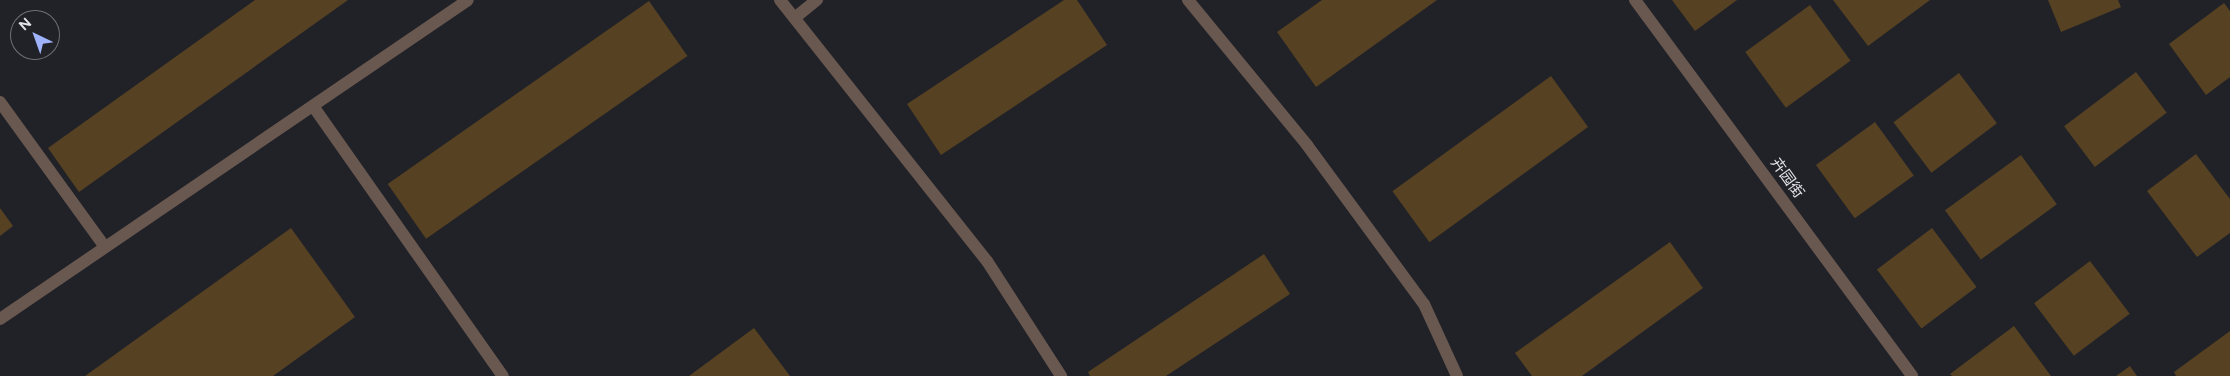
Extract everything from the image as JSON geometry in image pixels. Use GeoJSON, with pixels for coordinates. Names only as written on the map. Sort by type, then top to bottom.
{"type":"FeatureCollection","features":[{"type":"Feature","properties":{"kind":"street"},"geometry":{"type":"LineString","coordinates":[[0,319],[468,0]]}},
{"type":"Feature","properties":{"kind":"street"},"geometry":{"type":"LineString","coordinates":[[780,0],[797,16],[986,261],[1061,376]]}},
{"type":"Feature","properties":{"kind":"street"},"geometry":{"type":"LineString","coordinates":[[797,16],[817,0]]}},
{"type":"Feature","properties":{"kind":"street"},"geometry":{"type":"LineString","coordinates":[[1188,0],[1307,145],[1424,304],[1457,376]]}},
{"type":"Feature","properties":{"kind":"street","name":"卉园街"},"geometry":{"type":"LineString","coordinates":[[1635,0],[1912,376]]}},
{"type":"Feature","properties":{"kind":"street"},"geometry":{"type":"LineString","coordinates":[[0,102],[105,247]]}},
{"type":"Feature","properties":{"kind":"street"},"geometry":{"type":"LineString","coordinates":[[313,106],[503,376]]}},
{"type":"Feature","properties":{"kind":"building"},"geometry":{"type":"Polygon","coordinates":[[[255,0],[348,0],[79,192],[48,148],[255,0]]]}},
{"type":"Feature","properties":{"kind":"building"},"geometry":{"type":"Polygon","coordinates":[[[1064,0],[1077,0],[1107,45],[941,155],[907,104],[1064,0]]]}},
{"type":"Feature","properties":{"kind":"building"},"geometry":{"type":"Polygon","coordinates":[[[1322,0],[1437,0],[1316,87],[1277,32],[1322,0]]]}},
{"type":"Feature","properties":{"kind":"building"},"geometry":{"type":"Polygon","coordinates":[[[1672,0],[1737,0],[1695,31],[1672,0]]]}},
{"type":"Feature","properties":{"kind":"building"},"geometry":{"type":"Polygon","coordinates":[[[1833,0],[1930,0],[1868,46],[1833,0]]]}},
{"type":"Feature","properties":{"kind":"building"},"geometry":{"type":"Polygon","coordinates":[[[2048,0],[2118,0],[2121,7],[2061,32],[2048,0]]]}},
{"type":"Feature","properties":{"kind":"building"},"geometry":{"type":"Polygon","coordinates":[[[649,1],[687,56],[426,239],[388,184],[649,1]]]}},
{"type":"Feature","properties":{"kind":"building"},"geometry":{"type":"Polygon","coordinates":[[[2224,3],[2230,11],[2230,77],[2206,95],[2169,44],[2224,3]]]}},
{"type":"Feature","properties":{"kind":"building"},"geometry":{"type":"Polygon","coordinates":[[[1810,5],[1851,61],[1786,108],[1745,52],[1810,5]]]}},
{"type":"Feature","properties":{"kind":"building"},"geometry":{"type":"Polygon","coordinates":[[[2136,72],[2167,113],[2095,167],[2064,126],[2136,72]]]}},
{"type":"Feature","properties":{"kind":"building"},"geometry":{"type":"Polygon","coordinates":[[[1959,73],[1997,123],[1931,173],[1894,122],[1959,73]]]}},
{"type":"Feature","properties":{"kind":"building"},"geometry":{"type":"Polygon","coordinates":[[[1551,76],[1588,127],[1429,242],[1392,191],[1551,76]]]}},
{"type":"Feature","properties":{"kind":"building"},"geometry":{"type":"Polygon","coordinates":[[[1875,122],[1914,175],[1855,218],[1816,165],[1875,122]]]}},
{"type":"Feature","properties":{"kind":"building"},"geometry":{"type":"Polygon","coordinates":[[[2196,154],[2230,199],[2230,233],[2197,257],[2147,191],[2196,154]]]}},
{"type":"Feature","properties":{"kind":"building"},"geometry":{"type":"Polygon","coordinates":[[[2021,155],[2057,204],[1981,260],[1945,210],[2021,155]]]}},
{"type":"Feature","properties":{"kind":"building"},"geometry":{"type":"Polygon","coordinates":[[[0,208],[13,226],[0,236],[0,208]]]}},
{"type":"Feature","properties":{"kind":"building"},"geometry":{"type":"Polygon","coordinates":[[[291,228],[355,317],[273,376],[85,376],[291,228]]]}},
{"type":"Feature","properties":{"kind":"building"},"geometry":{"type":"Polygon","coordinates":[[[1932,228],[1977,287],[1921,329],[1877,270],[1932,228]]]}},
{"type":"Feature","properties":{"kind":"building"},"geometry":{"type":"Polygon","coordinates":[[[1670,242],[1703,288],[1582,376],[1532,376],[1515,353],[1670,242]]]}},
{"type":"Feature","properties":{"kind":"building"},"geometry":{"type":"Polygon","coordinates":[[[1264,254],[1290,294],[1166,376],[1090,376],[1088,372],[1264,254]]]}},
{"type":"Feature","properties":{"kind":"building"},"geometry":{"type":"Polygon","coordinates":[[[2090,261],[2130,314],[2074,356],[2034,303],[2090,261]]]}},
{"type":"Feature","properties":{"kind":"building"},"geometry":{"type":"Polygon","coordinates":[[[2014,326],[2051,376],[1952,376],[1950,374],[2014,326]]]}},
{"type":"Feature","properties":{"kind":"building"},"geometry":{"type":"Polygon","coordinates":[[[754,328],[790,376],[689,376],[754,328]]]}},
{"type":"Feature","properties":{"kind":"building"},"geometry":{"type":"Polygon","coordinates":[[[2230,331],[2230,376],[2176,376],[2174,372],[2230,331]]]}},
{"type":"Feature","properties":{"kind":"building"},"geometry":{"type":"Polygon","coordinates":[[[2130,366],[2137,376],[2116,376],[2130,366]]]}}]}
